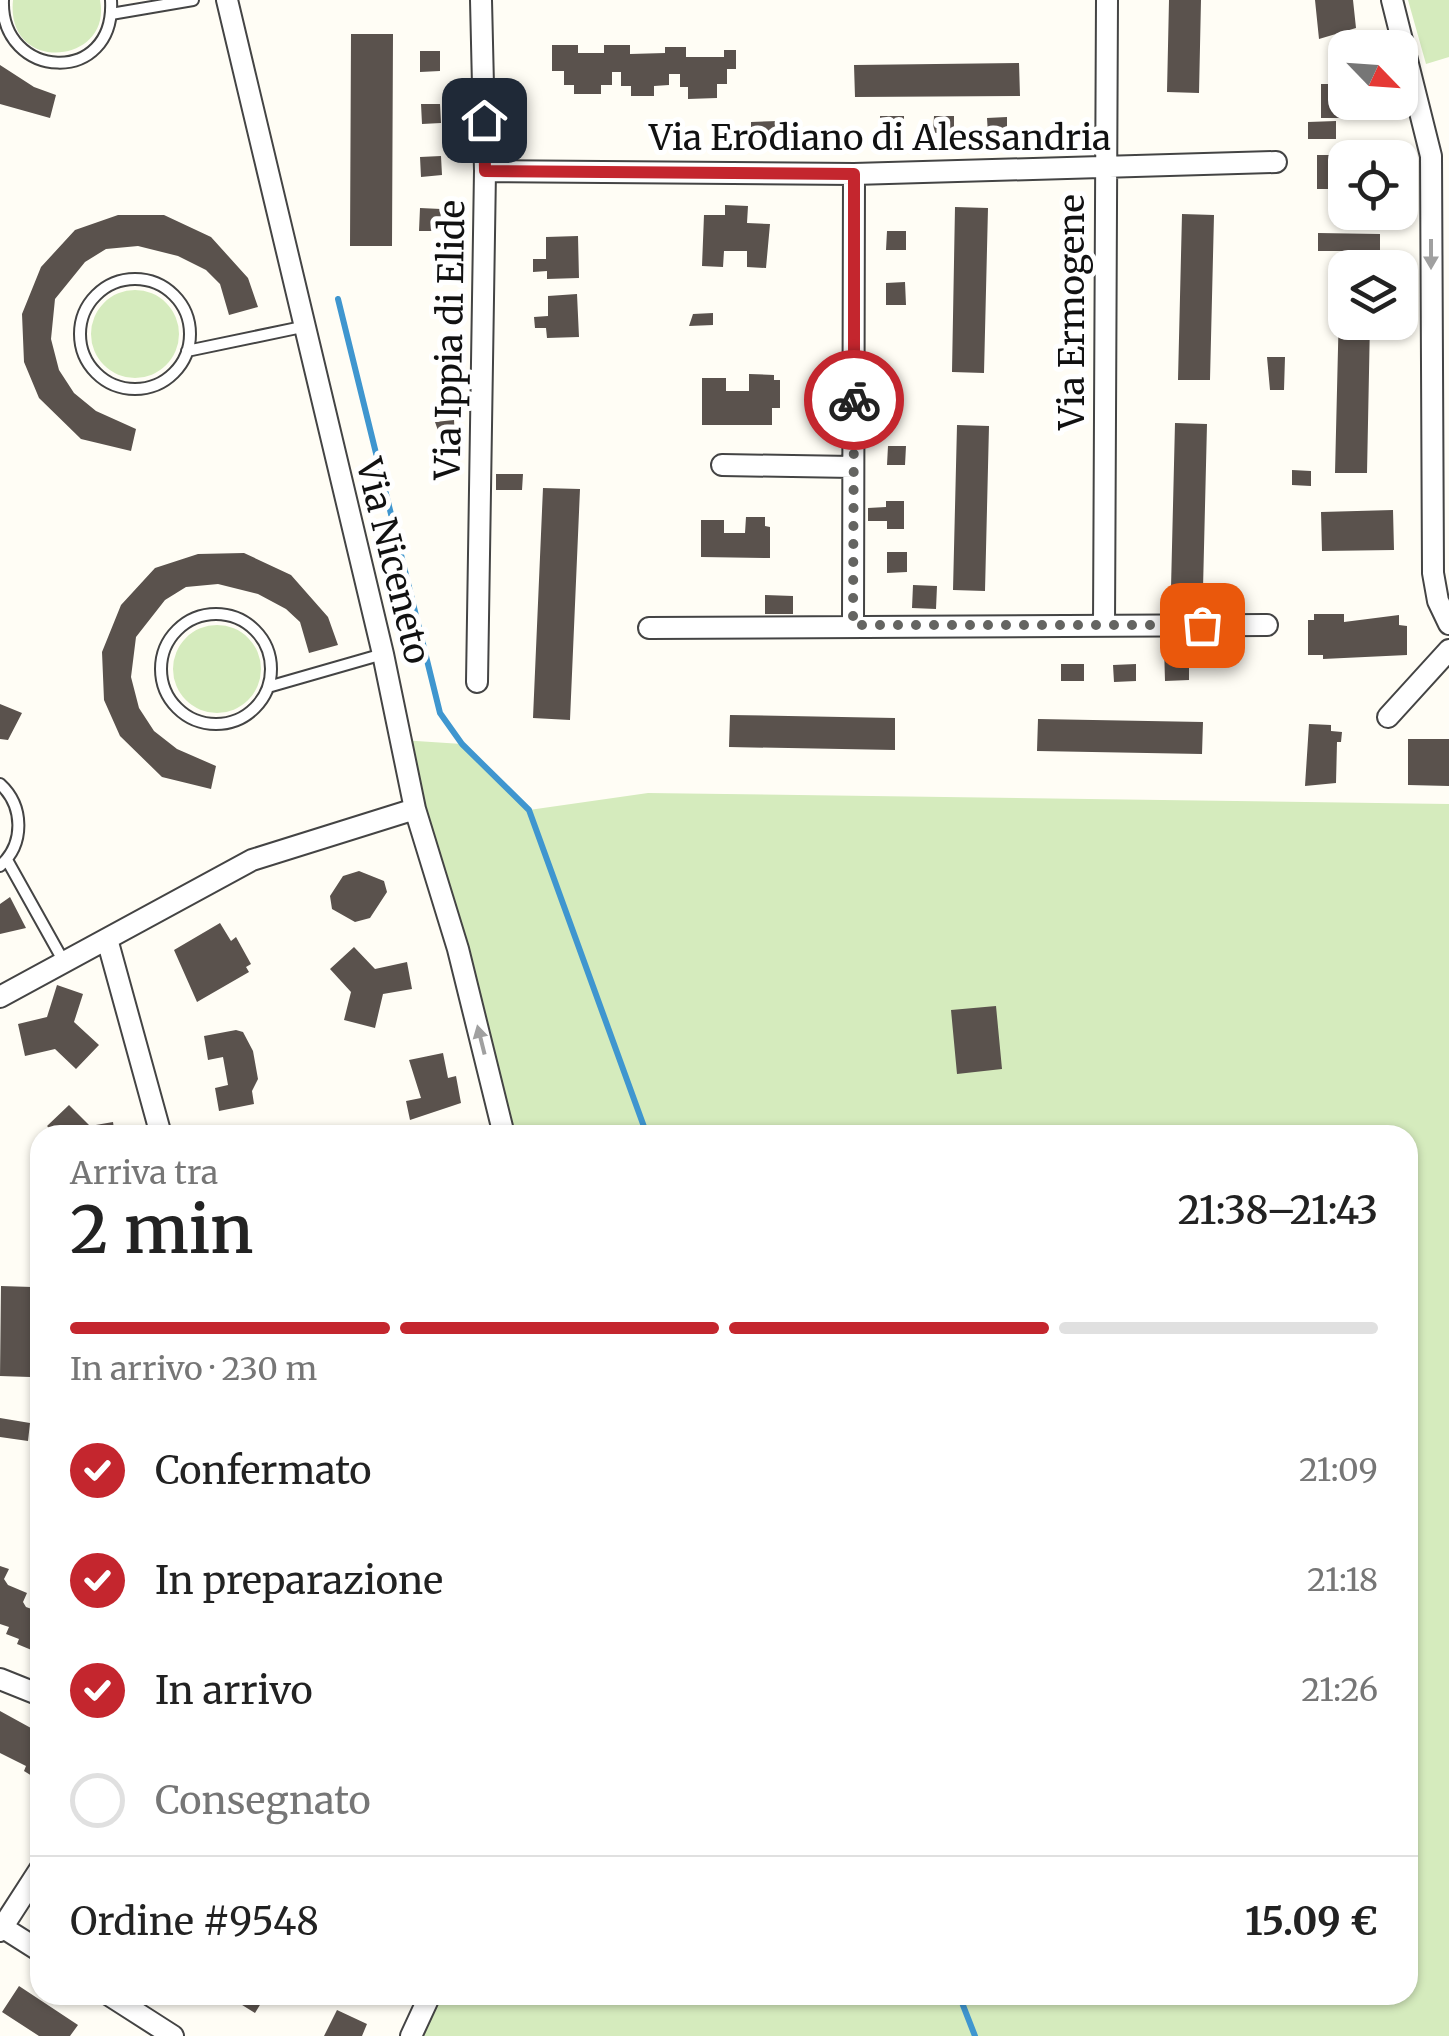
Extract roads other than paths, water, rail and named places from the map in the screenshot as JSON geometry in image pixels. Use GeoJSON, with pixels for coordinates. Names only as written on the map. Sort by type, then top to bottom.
{"type":"FeatureCollection","features":[{"type":"Feature","properties":{"kind":"street","name":"Via Niceneto"},"geometry":{"type":"LineString","coordinates":[[227,0],[383,654],[415,808],[458,949],[502,1125]]}},
{"type":"Feature","properties":{"kind":"street","name":"Via Ippia di Elide"},"geometry":{"type":"LineString","coordinates":[[477,682],[485,171],[481,0]]}},
{"type":"Feature","properties":{"kind":"street","name":"Via Ermogene"},"geometry":{"type":"LineString","coordinates":[[1104,625],[1106,0]]}},
{"type":"Feature","properties":{"kind":"street"},"geometry":{"type":"LineString","coordinates":[[1392,0],[1440,158],[1433,573],[1449,624]]}},
{"type":"Feature","properties":{"kind":"street","name":"Via Erodiano di Alessandria"},"geometry":{"type":"LineString","coordinates":[[485,171],[854,174],[1276,162]]}},
{"type":"Feature","properties":{"kind":"street"},"geometry":{"type":"LineString","coordinates":[[853,625],[854,174]]}},
{"type":"Feature","properties":{"kind":"street"},"geometry":{"type":"LineString","coordinates":[[722,465],[854,467]]}},
{"type":"Feature","properties":{"kind":"street"},"geometry":{"type":"LineString","coordinates":[[649,628],[1267,625]]}},
{"type":"Feature","properties":{"kind":"street"},"geometry":{"type":"LineString","coordinates":[[1388,716],[1449,650]]}},
{"type":"Feature","properties":{"kind":"street"},"geometry":{"type":"LineString","coordinates":[[0,997],[252,860],[415,808]]}},
{"type":"Feature","properties":{"kind":"street"},"geometry":{"type":"LineString","coordinates":[[107,940],[158,1125]]}},
{"type":"Feature","properties":{"kind":"street"},"geometry":{"type":"LineString","coordinates":[[0,1679],[30,1691]]}},
{"type":"Feature","properties":{"kind":"street"},"geometry":{"type":"LineString","coordinates":[[30,1885],[1,1929],[30,1945]]}},
{"type":"Feature","properties":{"kind":"street"},"geometry":{"type":"LineString","coordinates":[[125,2005],[173,2036]]}},
{"type":"Feature","properties":{"kind":"street"},"geometry":{"type":"LineString","coordinates":[[411,2036],[425,2005]]}},
{"type":"Feature","properties":{"kind":"lane"},"geometry":{"type":"LineString","coordinates":[[2,0],[4,28],[14,44],[45,63],[81,58],[96,47],[112,14],[110,0]]}},
{"type":"Feature","properties":{"kind":"lane"},"geometry":{"type":"LineString","coordinates":[[112,14],[193,0]]}},
{"type":"Feature","properties":{"kind":"lane"},"geometry":{"type":"LineString","coordinates":[[187,351],[188,317],[180,302],[152,282],[118,281],[90,301],[82,317],[80,336],[94,371],[127,389],[164,381],[187,351],[302,326]]}},
{"type":"Feature","properties":{"kind":"lane"},"geometry":{"type":"LineString","coordinates":[[268,686],[268,652],[248,625],[233,617],[199,616],[184,624],[163,652],[160,671],[174,706],[208,724],[245,716],[259,704],[268,686],[383,654]]}},
{"type":"Feature","properties":{"kind":"lane"},"geometry":{"type":"LineString","coordinates":[[0,784],[16,807],[19,826],[3,863],[64,962]]}},
{"type":"Feature","properties":{"kind":"waterway"},"geometry":{"type":"LineString","coordinates":[[338,299],[440,713],[462,744],[529,810],[643,1125]]}},
{"type":"Feature","properties":{"kind":"waterway"},"geometry":{"type":"LineString","coordinates":[[963,2005],[975,2036]]}}]}
